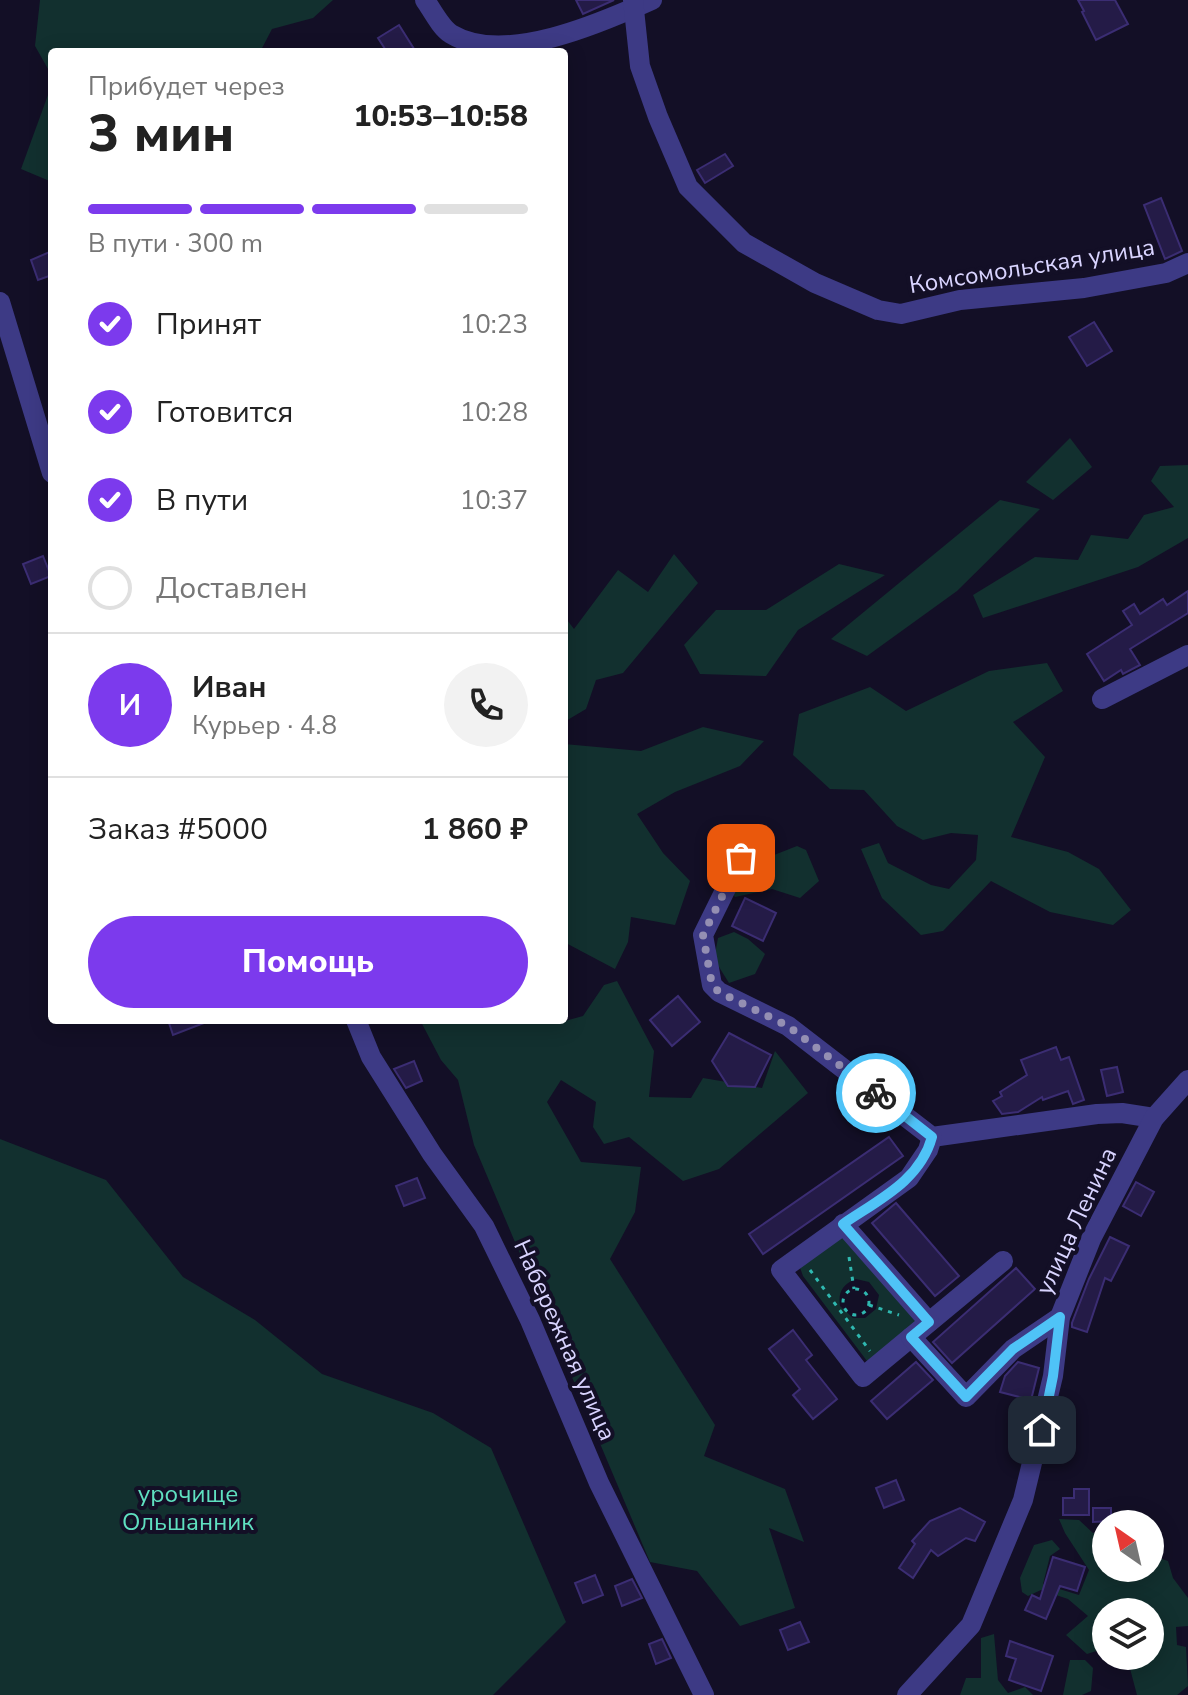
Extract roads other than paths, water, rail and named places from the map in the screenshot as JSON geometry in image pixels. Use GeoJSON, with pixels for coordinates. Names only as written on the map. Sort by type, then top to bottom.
{"type":"FeatureCollection","features":[{"type":"Feature","properties":{"kind":"street"},"geometry":{"type":"LineString","coordinates":[[425,0],[450,34],[483,44],[525,44],[551,38],[640,3]]}},
{"type":"Feature","properties":{"kind":"street","name":"Комсомольская улица"},"geometry":{"type":"LineString","coordinates":[[640,3],[640,66],[688,187],[744,243],[815,283],[878,310],[901,314],[960,300],[1084,288],[1166,273],[1188,263]]}},
{"type":"Feature","properties":{"kind":"street"},"geometry":{"type":"LineString","coordinates":[[0,302],[48,460]]}},
{"type":"Feature","properties":{"kind":"street"},"geometry":{"type":"LineString","coordinates":[[1102,699],[1188,655]]}},
{"type":"Feature","properties":{"kind":"street"},"geometry":{"type":"LineString","coordinates":[[741,858],[703,935],[712,985],[719,992],[788,1026],[932,1137],[919,1167],[909,1178],[781,1270],[863,1377],[1003,1261]]}},
{"type":"Feature","properties":{"kind":"street","name":"Набережная улица"},"geometry":{"type":"LineString","coordinates":[[358,1024],[371,1057],[432,1154],[484,1226],[530,1320],[599,1483],[704,1695]]}},
{"type":"Feature","properties":{"kind":"street","name":"улица Ленина"},"geometry":{"type":"LineString","coordinates":[[907,1695],[971,1625],[1023,1500],[1053,1376],[1060,1317],[1091,1239],[1154,1118],[1188,1080]]}},
{"type":"Feature","properties":{"kind":"street","name":"улица Ленина"},"geometry":{"type":"LineString","coordinates":[[932,1137],[1097,1114],[1122,1113],[1154,1118]]}},
{"type":"Feature","properties":{"kind":"street"},"geometry":{"type":"LineString","coordinates":[[843,1224],[929,1322]]}},
{"type":"Feature","properties":{"kind":"street"},"geometry":{"type":"LineString","coordinates":[[911,1337],[966,1397],[1013,1349],[1060,1317]]}},
{"type":"Feature","properties":{"kind":"park label","name":"урочище Ольшанник"},"geometry":{"type":"Point","coordinates":[188,1508]}}]}
